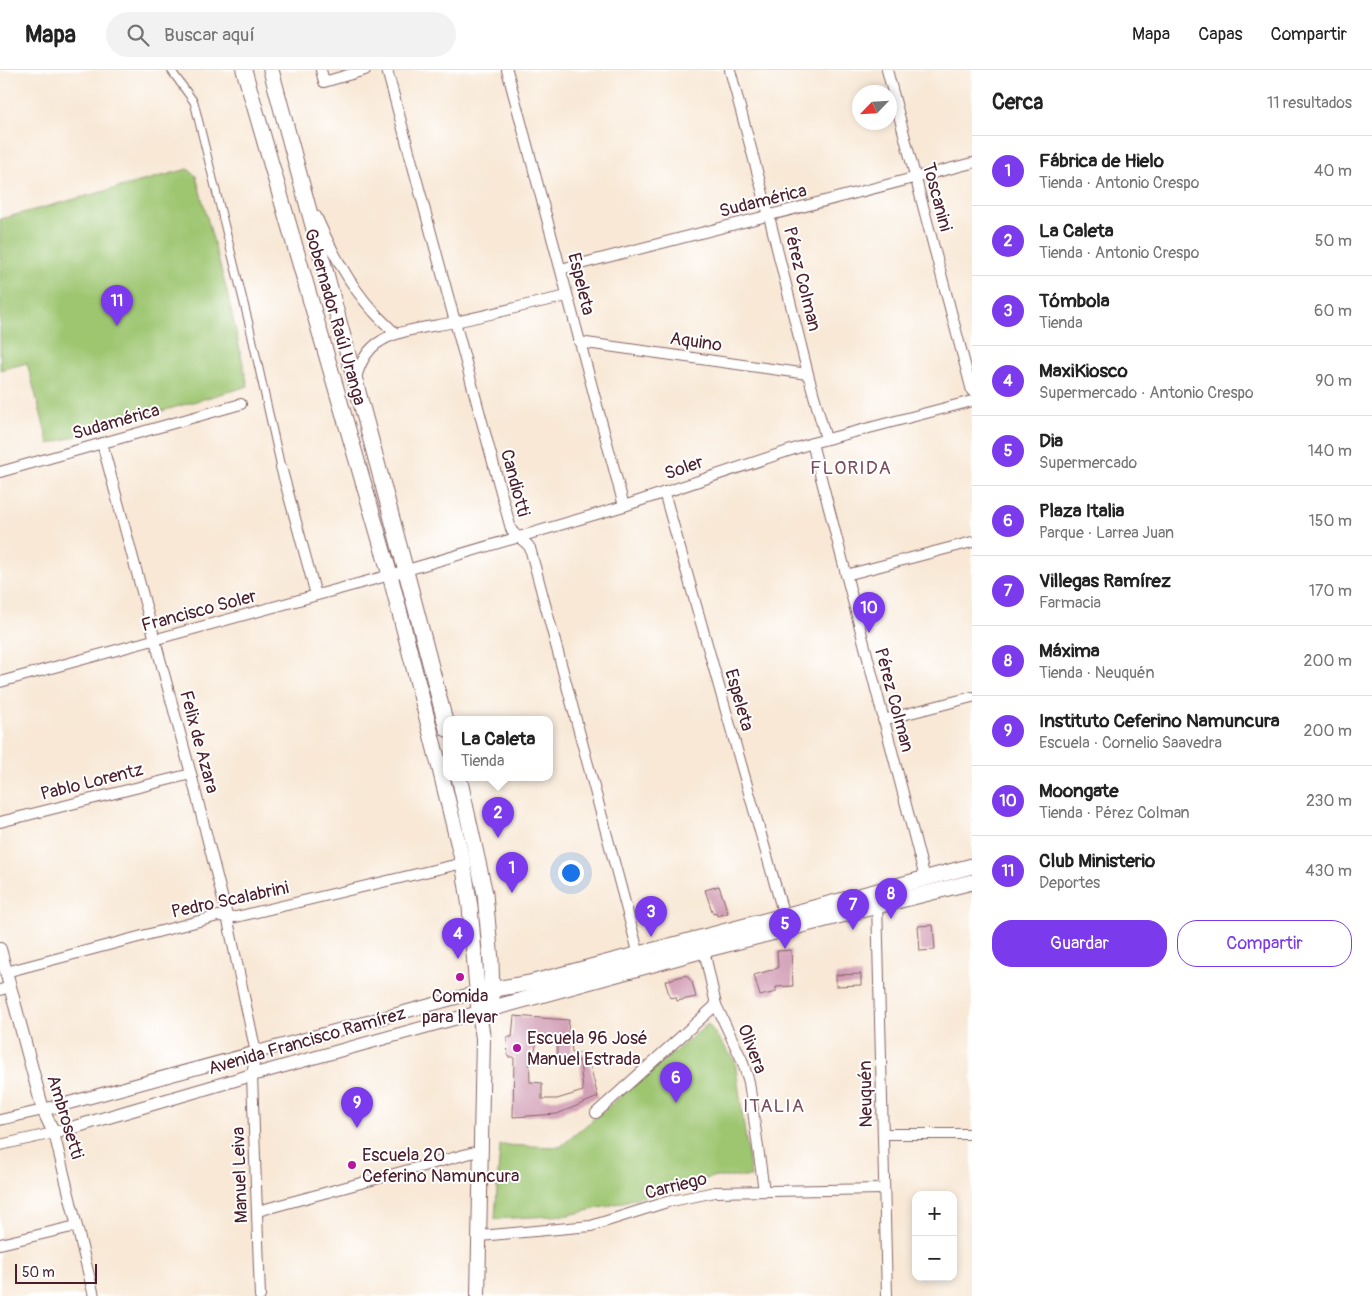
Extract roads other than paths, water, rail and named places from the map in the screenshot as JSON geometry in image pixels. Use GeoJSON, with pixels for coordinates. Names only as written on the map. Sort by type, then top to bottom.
{"type":"FeatureCollection","features":[{"type":"Feature","properties":{"kind":"main road","name":"Gobernador Raúl Uranga"},"geometry":{"type":"LineString","coordinates":[[244,70],[390,575],[463,863],[485,991]]}},
{"type":"Feature","properties":{"kind":"main road","name":"Gobernador Raúl Uranga"},"geometry":{"type":"LineString","coordinates":[[271,70],[407,570],[444,716]]}},
{"type":"Feature","properties":{"kind":"main road"},"geometry":{"type":"LineString","coordinates":[[460,781],[485,894],[491,961],[485,991],[486,1010],[483,1030],[478,1296]]}},
{"type":"Feature","properties":{"kind":"main road","name":"Avenida Francisco Ramírez"},"geometry":{"type":"LineString","coordinates":[[486,1010],[704,950],[876,898],[925,878],[972,866]]}},
{"type":"Feature","properties":{"kind":"main road","name":"Avenida Francisco Ramírez"},"geometry":{"type":"LineString","coordinates":[[485,991],[530,983],[784,916],[972,882]]}},
{"type":"Feature","properties":{"kind":"street"},"geometry":{"type":"LineString","coordinates":[[171,70],[194,102],[281,467],[316,595]]}},
{"type":"Feature","properties":{"kind":"street"},"geometry":{"type":"LineString","coordinates":[[321,70],[324,82],[365,70]]}},
{"type":"Feature","properties":{"kind":"street","name":"Candiotti"},"geometry":{"type":"LineString","coordinates":[[388,70],[511,528],[530,548],[639,955]]}},
{"type":"Feature","properties":{"kind":"street","name":"Espeleta"},"geometry":{"type":"LineString","coordinates":[[507,70],[561,270],[566,296],[624,506]]}},
{"type":"Feature","properties":{"kind":"street","name":"Pérez Colman"},"geometry":{"type":"LineString","coordinates":[[730,70],[826,439]]}},
{"type":"Feature","properties":{"kind":"street","name":"Toscanini"},"geometry":{"type":"LineString","coordinates":[[887,70],[972,391]]}},
{"type":"Feature","properties":{"kind":"street","name":"Sudamérica"},"geometry":{"type":"LineString","coordinates":[[561,270],[972,163]]}},
{"type":"Feature","properties":{"kind":"street"},"geometry":{"type":"LineString","coordinates":[[301,181],[323,231],[354,286],[373,311],[396,334]]}},
{"type":"Feature","properties":{"kind":"street"},"geometry":{"type":"LineString","coordinates":[[355,384],[359,367],[368,352],[380,341],[396,334],[566,296]]}},
{"type":"Feature","properties":{"kind":"street","name":"Aquino"},"geometry":{"type":"LineString","coordinates":[[579,342],[808,374]]}},
{"type":"Feature","properties":{"kind":"street","name":"Soler"},"geometry":{"type":"LineString","coordinates":[[407,570],[624,506],[812,443],[972,401]]}},
{"type":"Feature","properties":{"kind":"street","name":"Sudamérica"},"geometry":{"type":"LineString","coordinates":[[0,472],[241,404]]}},
{"type":"Feature","properties":{"kind":"street","name":"Felix de Azara"},"geometry":{"type":"LineString","coordinates":[[102,443],[227,916],[256,1053]]}},
{"type":"Feature","properties":{"kind":"street","name":"Pérez Colman"},"geometry":{"type":"LineString","coordinates":[[812,443],[925,878]]}},
{"type":"Feature","properties":{"kind":"street","name":"Espeleta"},"geometry":{"type":"LineString","coordinates":[[664,492],[784,916]]}},
{"type":"Feature","properties":{"kind":"street"},"geometry":{"type":"LineString","coordinates":[[846,575],[972,542]]}},
{"type":"Feature","properties":{"kind":"street","name":"Francisco Soler"},"geometry":{"type":"LineString","coordinates":[[0,682],[407,570]]}},
{"type":"Feature","properties":{"kind":"street"},"geometry":{"type":"LineString","coordinates":[[883,720],[972,697]]}},
{"type":"Feature","properties":{"kind":"street","name":"Pablo Lorentz"},"geometry":{"type":"LineString","coordinates":[[0,822],[191,774]]}},
{"type":"Feature","properties":{"kind":"street","name":"Pedro Scalabrini"},"geometry":{"type":"LineString","coordinates":[[6,972],[218,916],[236,917],[463,863]]}},
{"type":"Feature","properties":{"kind":"street","name":"Neuquén"},"geometry":{"type":"LineString","coordinates":[[876,898],[887,1296]]}},
{"type":"Feature","properties":{"kind":"street","name":"Ambrosetti"},"geometry":{"type":"LineString","coordinates":[[0,949],[6,972],[5,989],[43,1110],[54,1133],[94,1296]]}},
{"type":"Feature","properties":{"kind":"street","name":"Olivera"},"geometry":{"type":"LineString","coordinates":[[704,950],[716,1005],[742,1060],[749,1082],[764,1191]]}},
{"type":"Feature","properties":{"kind":"street","name":"Avenida Francisco Ramírez"},"geometry":{"type":"LineString","coordinates":[[0,1120],[485,991]]}},
{"type":"Feature","properties":{"kind":"street"},"geometry":{"type":"LineString","coordinates":[[596,1113],[716,1005]]}},
{"type":"Feature","properties":{"kind":"street","name":"Avenida Francisco Ramírez"},"geometry":{"type":"LineString","coordinates":[[0,1146],[54,1133],[252,1075],[486,1010]]}},
{"type":"Feature","properties":{"kind":"street","name":"Manuel Leiva"},"geometry":{"type":"LineString","coordinates":[[256,1053],[252,1075],[260,1296]]}},
{"type":"Feature","properties":{"kind":"street"},"geometry":{"type":"LineString","coordinates":[[884,1134],[972,1134]]}},
{"type":"Feature","properties":{"kind":"street"},"geometry":{"type":"LineString","coordinates":[[258,1211],[482,1150]]}},
{"type":"Feature","properties":{"kind":"street","name":"Carriego"},"geometry":{"type":"LineString","coordinates":[[480,1236],[591,1226],[694,1195],[714,1192],[883,1189]]}},
{"type":"Feature","properties":{"kind":"street"},"geometry":{"type":"LineString","coordinates":[[0,1244],[76,1226]]}},
{"type":"Feature","properties":{"kind":"place","name":"Club Ministerio"},"geometry":{"type":"Point","coordinates":[117,326]}},
{"type":"Feature","properties":{"kind":"place","name":"Moongate"},"geometry":{"type":"Point","coordinates":[869,633]}},
{"type":"Feature","properties":{"kind":"place","name":"La Caleta"},"geometry":{"type":"Point","coordinates":[498,838]}},
{"type":"Feature","properties":{"kind":"place","name":"Fábrica de Hielo"},"geometry":{"type":"Point","coordinates":[512,893]}},
{"type":"Feature","properties":{"kind":"place","name":"Máxima"},"geometry":{"type":"Point","coordinates":[891,919]}},
{"type":"Feature","properties":{"kind":"place","name":"Villegas Ramírez"},"geometry":{"type":"Point","coordinates":[853,930]}},
{"type":"Feature","properties":{"kind":"place","name":"Tómbola"},"geometry":{"type":"Point","coordinates":[651,937]}},
{"type":"Feature","properties":{"kind":"place","name":"Dia"},"geometry":{"type":"Point","coordinates":[785,949]}},
{"type":"Feature","properties":{"kind":"place","name":"MaxiKiosco"},"geometry":{"type":"Point","coordinates":[458,959]}},
{"type":"Feature","properties":{"kind":"place","name":"Comida para llevar"},"geometry":{"type":"Point","coordinates":[460,977]}},
{"type":"Feature","properties":{"kind":"place","name":"Escuela 96 José Manuel Estrada"},"geometry":{"type":"Point","coordinates":[517,1048]}},
{"type":"Feature","properties":{"kind":"place","name":"Plaza Italia"},"geometry":{"type":"Point","coordinates":[676,1103]}},
{"type":"Feature","properties":{"kind":"place","name":"Instituto Ceferino Namuncura"},"geometry":{"type":"Point","coordinates":[357,1128]}},
{"type":"Feature","properties":{"kind":"place","name":"Escuela 20 Ceferino Namuncura"},"geometry":{"type":"Point","coordinates":[352,1165]}},
{"type":"Feature","properties":{"kind":"district","name":"FLORIDA"},"geometry":{"type":"Point","coordinates":[851,468]}},
{"type":"Feature","properties":{"kind":"district","name":"ITALIA"},"geometry":{"type":"Point","coordinates":[774,1106]}}]}
